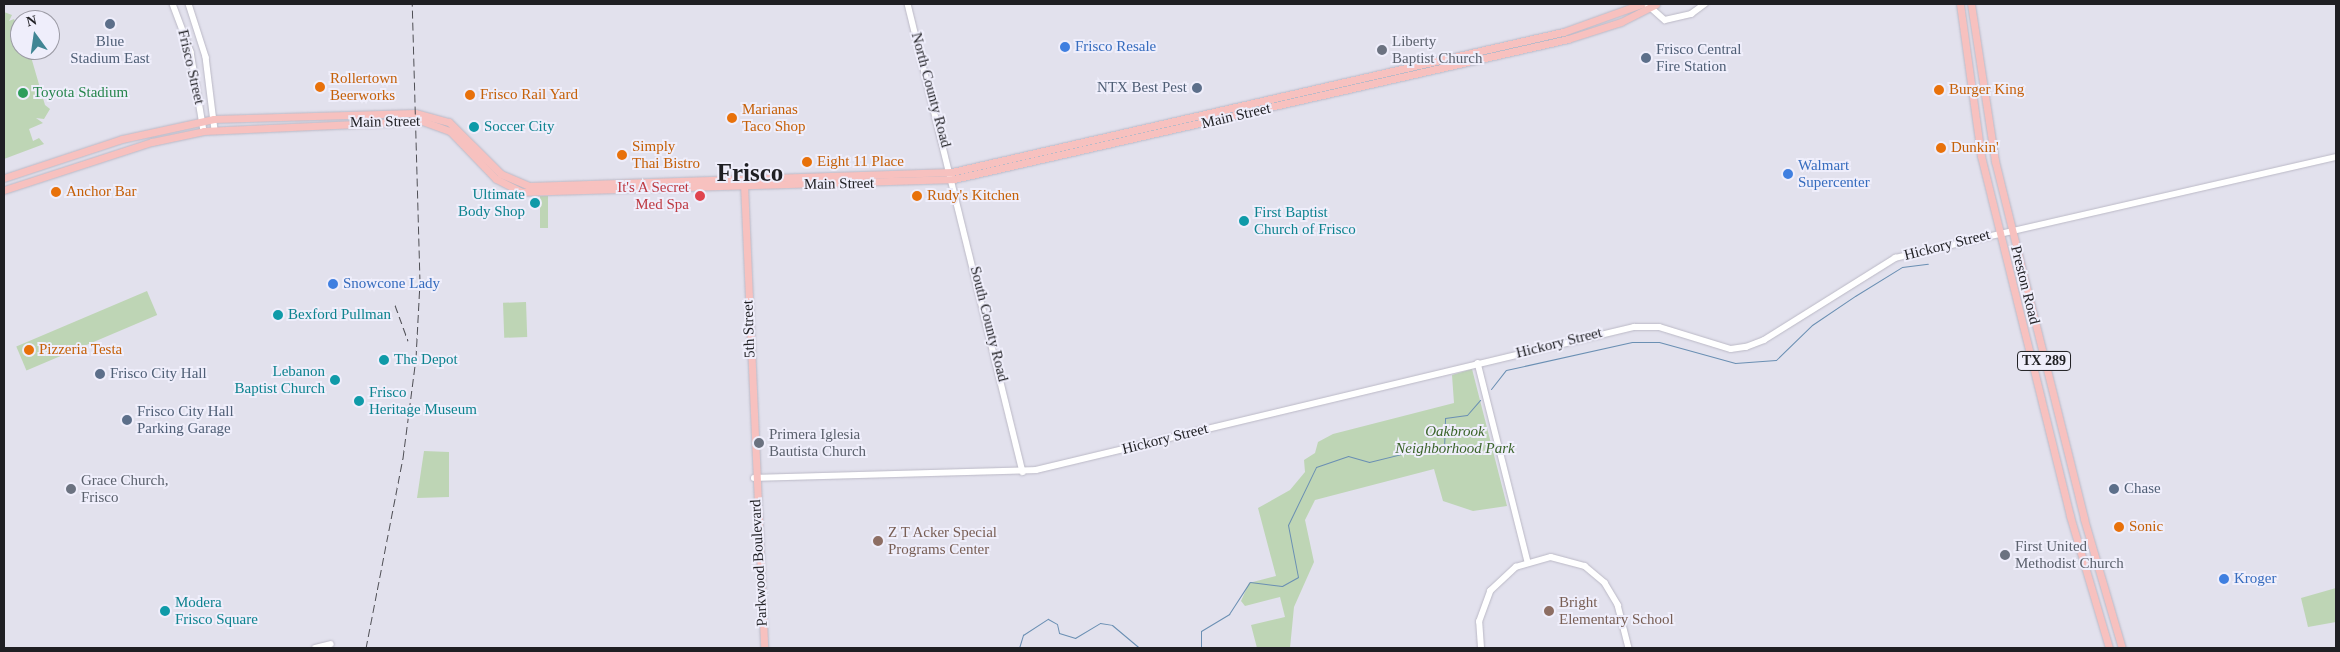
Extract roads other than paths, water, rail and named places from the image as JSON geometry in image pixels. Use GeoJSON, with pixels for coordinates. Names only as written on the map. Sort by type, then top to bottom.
{"type":"FeatureCollection","features":[{"type":"Feature","properties":{"kind":"main road","name":"Main Street"},"geometry":{"type":"LineString","coordinates":[[1403,73],[1591,25],[1641,4]]}},
{"type":"Feature","properties":{"kind":"main road","name":"Preston Road"},"geometry":{"type":"LineString","coordinates":[[1960,4],[1972,101],[2000,232],[2070,516],[2109,648]]}},
{"type":"Feature","properties":{"kind":"main road","name":"Preston Road"},"geometry":{"type":"LineString","coordinates":[[1971,4],[1987,120],[2011,229],[2095,562],[2122,648]]}},
{"type":"Feature","properties":{"kind":"main road","name":"Main Street"},"geometry":{"type":"LineString","coordinates":[[4,190],[152,142],[215,130],[422,121],[450,131],[496,179],[521,192],[953,176],[1002,166],[1040,153],[1181,124],[1403,73],[1595,32],[1651,5]]}},
{"type":"Feature","properties":{"kind":"main road","name":"Main Street"},"geometry":{"type":"LineString","coordinates":[[4,178],[122,139],[203,121],[428,114],[455,126],[501,174],[529,186],[744,183]]}},
{"type":"Feature","properties":{"kind":"main road","name":"Main Street"},"geometry":{"type":"LineString","coordinates":[[1002,166],[1019,166],[1181,124]]}},
{"type":"Feature","properties":{"kind":"main road"},"geometry":{"type":"LineString","coordinates":[[1019,166],[1040,153]]}},
{"type":"Feature","properties":{"kind":"main road","name":"5th Street"},"geometry":{"type":"LineString","coordinates":[[744,183],[754,478]]}},
{"type":"Feature","properties":{"kind":"main road","name":"Parkwood Boulevard"},"geometry":{"type":"LineString","coordinates":[[754,478],[764,648]]}},
{"type":"Feature","properties":{"kind":"street","name":"Frisco Street"},"geometry":{"type":"LineString","coordinates":[[173,4],[191,52],[204,132]]}},
{"type":"Feature","properties":{"kind":"street","name":"Frisco Street"},"geometry":{"type":"LineString","coordinates":[[189,4],[206,58],[215,130]]}},
{"type":"Feature","properties":{"kind":"street","name":"North County Road"},"geometry":{"type":"LineString","coordinates":[[908,4],[953,176]]}},
{"type":"Feature","properties":{"kind":"street"},"geometry":{"type":"LineString","coordinates":[[1651,5],[1665,20],[1691,14],[1705,4]]}},
{"type":"Feature","properties":{"kind":"street","name":"Hickory Street"},"geometry":{"type":"LineString","coordinates":[[754,478],[1024,472],[1634,326],[1659,328],[1731,349],[1746,347],[1895,258],[2011,229],[2126,208],[2336,157]]}},
{"type":"Feature","properties":{"kind":"street","name":"South County Road"},"geometry":{"type":"LineString","coordinates":[[953,176],[1024,472]]}},
{"type":"Feature","properties":{"kind":"street"},"geometry":{"type":"LineString","coordinates":[[1478,363],[1528,562]]}},
{"type":"Feature","properties":{"kind":"street"},"geometry":{"type":"LineString","coordinates":[[1481,648],[1479,622],[1490,591],[1502,577],[1528,562],[1565,559],[1595,573],[1618,605],[1629,648]]}},
{"type":"Feature","properties":{"kind":"street"},"geometry":{"type":"LineString","coordinates":[[315,648],[331,644]]}},
{"type":"Feature","properties":{"kind":"waterway"},"geometry":{"type":"LineString","coordinates":[[1491,389],[1506,370],[1632,342],[1659,342],[1735,363],[1776,360],[1812,325],[1855,296],[1902,267],[1928,264]]}},
{"type":"Feature","properties":{"kind":"waterway"},"geometry":{"type":"LineString","coordinates":[[1201,648],[1201,631],[1229,614],[1250,582],[1282,586],[1298,577],[1288,525],[1316,467],[1348,456],[1369,462],[1422,449],[1444,449],[1445,418],[1467,415],[1480,400]]}},
{"type":"Feature","properties":{"kind":"waterway"},"geometry":{"type":"LineString","coordinates":[[1019,648],[1023,635],[1048,619],[1057,624],[1059,633],[1075,638],[1100,623],[1112,625],[1139,648]]}},
{"type":"Feature","properties":{"kind":"railway"},"geometry":{"type":"LineString","coordinates":[[366,648],[403,458],[416,358],[420,282],[412,4]]}},
{"type":"Feature","properties":{"kind":"railway"},"geometry":{"type":"LineString","coordinates":[[395,305],[408,341]]}},
{"type":"Feature","properties":{"kind":"place","name":"Blue Stadium East"},"geometry":{"type":"Point","coordinates":[110,24]}},
{"type":"Feature","properties":{"kind":"place","name":"Frisco Resale"},"geometry":{"type":"Point","coordinates":[1065,47]}},
{"type":"Feature","properties":{"kind":"place","name":"Liberty Baptist Church"},"geometry":{"type":"Point","coordinates":[1382,50]}},
{"type":"Feature","properties":{"kind":"place","name":"Frisco Central Fire Station"},"geometry":{"type":"Point","coordinates":[1646,58]}},
{"type":"Feature","properties":{"kind":"place","name":"Rollertown Beerworks"},"geometry":{"type":"Point","coordinates":[320,87]}},
{"type":"Feature","properties":{"kind":"place","name":"NTX Best Pest"},"geometry":{"type":"Point","coordinates":[1197,88]}},
{"type":"Feature","properties":{"kind":"place","name":"Burger King"},"geometry":{"type":"Point","coordinates":[1939,90]}},
{"type":"Feature","properties":{"kind":"place","name":"Toyota Stadium"},"geometry":{"type":"Point","coordinates":[23,93]}},
{"type":"Feature","properties":{"kind":"place","name":"Frisco Rail Yard"},"geometry":{"type":"Point","coordinates":[470,95]}},
{"type":"Feature","properties":{"kind":"place","name":"Marianas Taco Shop"},"geometry":{"type":"Point","coordinates":[732,118]}},
{"type":"Feature","properties":{"kind":"place","name":"Soccer City"},"geometry":{"type":"Point","coordinates":[474,127]}},
{"type":"Feature","properties":{"kind":"place","name":"Dunkin'"},"geometry":{"type":"Point","coordinates":[1941,148]}},
{"type":"Feature","properties":{"kind":"place","name":"Simply Thai Bistro"},"geometry":{"type":"Point","coordinates":[622,155]}},
{"type":"Feature","properties":{"kind":"place","name":"Eight 11 Place"},"geometry":{"type":"Point","coordinates":[807,162]}},
{"type":"Feature","properties":{"kind":"place","name":"Walmart Supercenter"},"geometry":{"type":"Point","coordinates":[1788,174]}},
{"type":"Feature","properties":{"kind":"place","name":"Anchor Bar"},"geometry":{"type":"Point","coordinates":[56,192]}},
{"type":"Feature","properties":{"kind":"place","name":"It's A Secret Med Spa"},"geometry":{"type":"Point","coordinates":[700,196]}},
{"type":"Feature","properties":{"kind":"place","name":"Rudy's Kitchen"},"geometry":{"type":"Point","coordinates":[917,196]}},
{"type":"Feature","properties":{"kind":"place","name":"Ultimate Body Shop"},"geometry":{"type":"Point","coordinates":[535,203]}},
{"type":"Feature","properties":{"kind":"place","name":"First Baptist Church of Frisco"},"geometry":{"type":"Point","coordinates":[1244,221]}},
{"type":"Feature","properties":{"kind":"place","name":"Snowcone Lady"},"geometry":{"type":"Point","coordinates":[333,284]}},
{"type":"Feature","properties":{"kind":"place","name":"Bexford Pullman"},"geometry":{"type":"Point","coordinates":[278,315]}},
{"type":"Feature","properties":{"kind":"place","name":"Pizzeria Testa"},"geometry":{"type":"Point","coordinates":[29,350]}},
{"type":"Feature","properties":{"kind":"place","name":"The Depot"},"geometry":{"type":"Point","coordinates":[384,360]}},
{"type":"Feature","properties":{"kind":"place","name":"Frisco City Hall"},"geometry":{"type":"Point","coordinates":[100,374]}},
{"type":"Feature","properties":{"kind":"place","name":"Lebanon Baptist Church"},"geometry":{"type":"Point","coordinates":[335,380]}},
{"type":"Feature","properties":{"kind":"place","name":"Frisco Heritage Museum"},"geometry":{"type":"Point","coordinates":[359,401]}},
{"type":"Feature","properties":{"kind":"place","name":"Frisco City Hall Parking Garage"},"geometry":{"type":"Point","coordinates":[127,420]}},
{"type":"Feature","properties":{"kind":"place","name":"Primera Iglesia Bautista Church"},"geometry":{"type":"Point","coordinates":[759,443]}},
{"type":"Feature","properties":{"kind":"place","name":"Grace Church, Frisco"},"geometry":{"type":"Point","coordinates":[71,489]}},
{"type":"Feature","properties":{"kind":"place","name":"Chase"},"geometry":{"type":"Point","coordinates":[2114,489]}},
{"type":"Feature","properties":{"kind":"place","name":"Sonic"},"geometry":{"type":"Point","coordinates":[2119,527]}},
{"type":"Feature","properties":{"kind":"place","name":"Z T Acker Special Programs Center"},"geometry":{"type":"Point","coordinates":[878,541]}},
{"type":"Feature","properties":{"kind":"place","name":"First United Methodist Church"},"geometry":{"type":"Point","coordinates":[2005,555]}},
{"type":"Feature","properties":{"kind":"place","name":"Kroger"},"geometry":{"type":"Point","coordinates":[2224,579]}},
{"type":"Feature","properties":{"kind":"place","name":"Modera Frisco Square"},"geometry":{"type":"Point","coordinates":[165,611]}},
{"type":"Feature","properties":{"kind":"place","name":"Bright Elementary School"},"geometry":{"type":"Point","coordinates":[1549,611]}},
{"type":"Feature","properties":{"kind":"district","name":"Frisco"},"geometry":{"type":"Point","coordinates":[750,173]}},
{"type":"Feature","properties":{"kind":"park label","name":"Oakbrook Neighborhood Park"},"geometry":{"type":"Point","coordinates":[1455,440]}}]}
